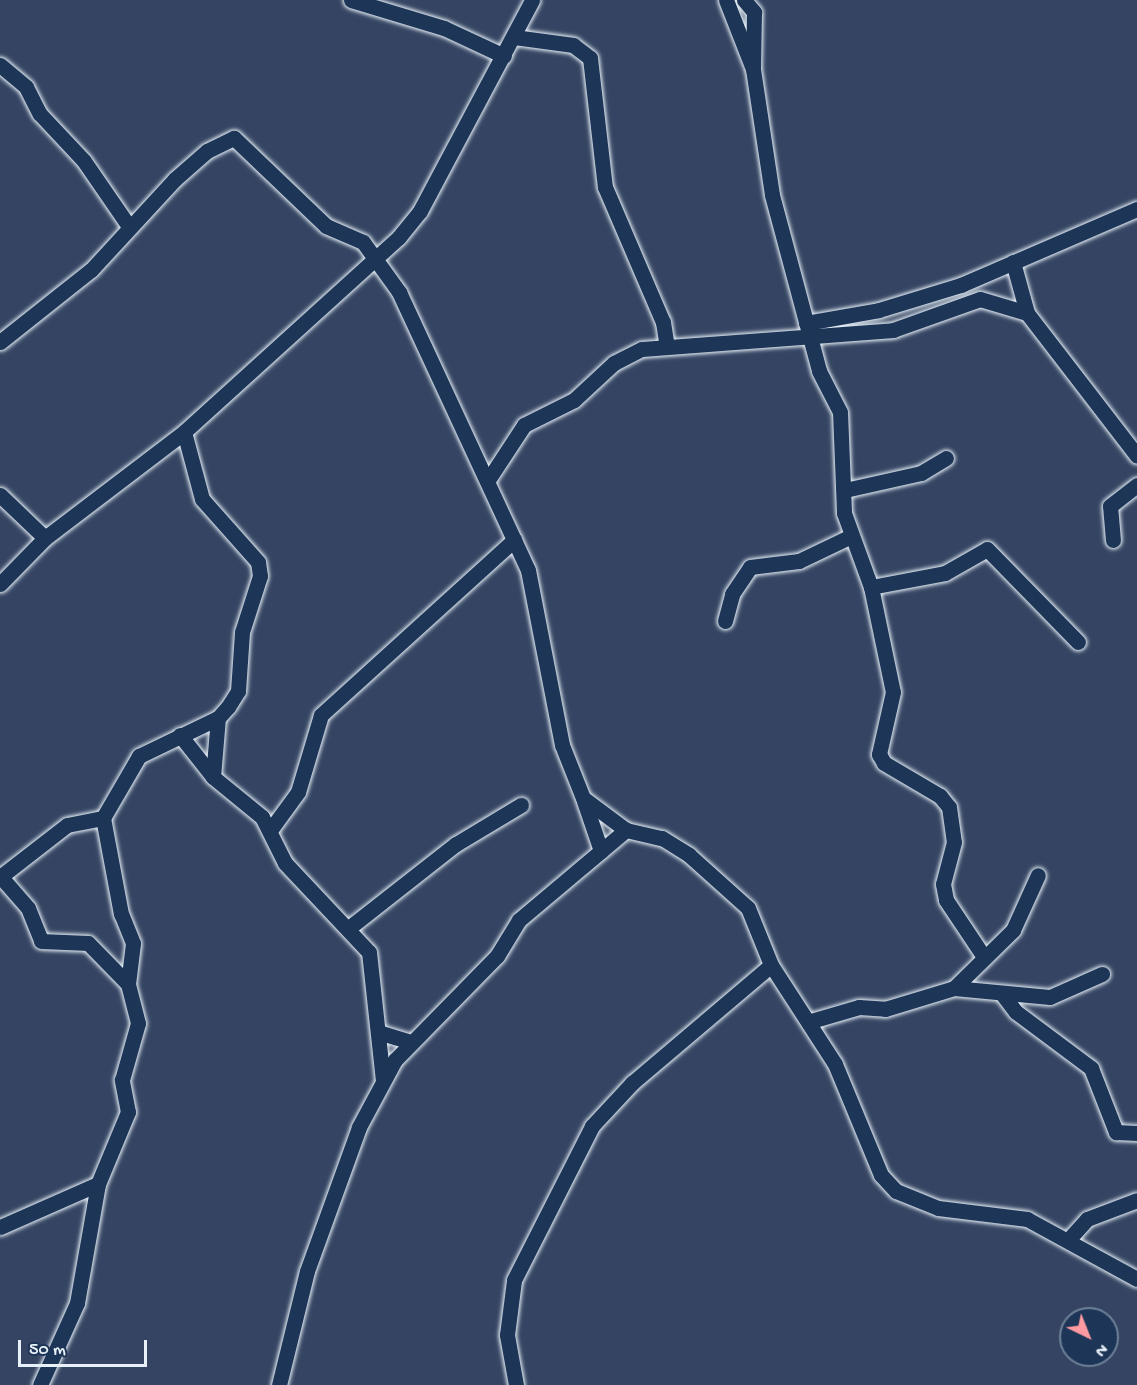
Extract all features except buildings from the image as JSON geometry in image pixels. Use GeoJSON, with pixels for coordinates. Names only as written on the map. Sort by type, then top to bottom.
{"type":"FeatureCollection","features":[{"type":"Feature","properties":{"kind":"street"},"geometry":{"type":"LineString","coordinates":[[351,0],[444,28],[504,56]]}},
{"type":"Feature","properties":{"kind":"street"},"geometry":{"type":"LineString","coordinates":[[0,584],[45,538],[184,432],[399,237],[438,184],[532,0]]}},
{"type":"Feature","properties":{"kind":"street"},"geometry":{"type":"LineString","coordinates":[[726,0],[753,69]]}},
{"type":"Feature","properties":{"kind":"street"},"geometry":{"type":"LineString","coordinates":[[744,0],[754,12],[753,69],[772,195],[810,338],[840,412],[849,537],[871,587],[893,692],[879,754],[884,763],[940,796],[949,807],[954,842],[943,884],[946,900],[984,957]]}},
{"type":"Feature","properties":{"kind":"street"},"geometry":{"type":"LineString","coordinates":[[514,36],[573,45],[590,58],[605,187],[663,322],[667,346]]}},
{"type":"Feature","properties":{"kind":"street"},"geometry":{"type":"LineString","coordinates":[[0,65],[26,87],[40,114],[84,161],[128,225]]}},
{"type":"Feature","properties":{"kind":"street"},"geometry":{"type":"LineString","coordinates":[[0,342],[91,270],[128,225],[207,151],[234,138],[306,210],[326,226],[363,242],[376,256],[399,292],[514,540],[534,592],[536,631],[562,745],[601,851]]}},
{"type":"Feature","properties":{"kind":"street"},"geometry":{"type":"LineString","coordinates":[[806,323],[890,307],[1013,262],[1137,209]]}},
{"type":"Feature","properties":{"kind":"street"},"geometry":{"type":"LineString","coordinates":[[1013,262],[1027,313],[1137,456]]}},
{"type":"Feature","properties":{"kind":"street"},"geometry":{"type":"LineString","coordinates":[[488,480],[524,425],[574,400],[614,363],[642,349],[810,338],[840,330],[893,330],[980,300],[1027,313]]}},
{"type":"Feature","properties":{"kind":"street"},"geometry":{"type":"LineString","coordinates":[[128,984],[133,943],[121,914],[103,818],[139,756],[218,718],[238,691],[240,642],[261,567],[202,499],[184,432]]}},
{"type":"Feature","properties":{"kind":"street"},"geometry":{"type":"LineString","coordinates":[[845,490],[921,473],[946,458]]}},
{"type":"Feature","properties":{"kind":"street"},"geometry":{"type":"LineString","coordinates":[[1113,540],[1110,506],[1137,485]]}},
{"type":"Feature","properties":{"kind":"street"},"geometry":{"type":"LineString","coordinates":[[0,495],[45,538]]}},
{"type":"Feature","properties":{"kind":"street"},"geometry":{"type":"LineString","coordinates":[[724,621],[732,594],[750,567],[799,561],[849,537]]}},
{"type":"Feature","properties":{"kind":"street"},"geometry":{"type":"LineString","coordinates":[[271,829],[298,792],[321,715],[514,540]]}},
{"type":"Feature","properties":{"kind":"street"},"geometry":{"type":"LineString","coordinates":[[871,587],[945,573],[987,549],[1078,642]]}},
{"type":"Feature","properties":{"kind":"street"},"geometry":{"type":"LineString","coordinates":[[213,777],[218,718]]}},
{"type":"Feature","properties":{"kind":"street"},"geometry":{"type":"LineString","coordinates":[[180,735],[213,777],[271,829],[285,862],[350,927],[369,952],[383,1080]]}},
{"type":"Feature","properties":{"kind":"street"},"geometry":{"type":"LineString","coordinates":[[583,798],[626,830],[662,838],[722,880],[748,908],[771,966],[811,1022],[835,1064],[881,1175],[896,1191],[938,1208],[1027,1220],[1069,1239],[1137,1279]]}},
{"type":"Feature","properties":{"kind":"street"},"geometry":{"type":"LineString","coordinates":[[350,927],[456,844],[521,806]]}},
{"type":"Feature","properties":{"kind":"street"},"geometry":{"type":"LineString","coordinates":[[40,1385],[77,1303],[91,1213],[99,1184],[128,1112],[122,1080],[136,1047],[139,1014],[128,984],[88,943],[41,941],[28,908],[0,877],[67,825],[103,818]]}},
{"type":"Feature","properties":{"kind":"street"},"geometry":{"type":"LineString","coordinates":[[279,1385],[307,1270],[359,1127],[383,1080],[411,1042],[497,956],[519,920],[626,830]]}},
{"type":"Feature","properties":{"kind":"street"},"geometry":{"type":"LineString","coordinates":[[954,988],[1013,930],[1038,874]]}},
{"type":"Feature","properties":{"kind":"street"},"geometry":{"type":"LineString","coordinates":[[516,1385],[507,1335],[514,1280],[592,1126],[632,1083],[771,966]]}},
{"type":"Feature","properties":{"kind":"street"},"geometry":{"type":"LineString","coordinates":[[811,1022],[859,1007],[885,1009],[954,988],[1003,995],[1050,997],[1102,975]]}},
{"type":"Feature","properties":{"kind":"street"},"geometry":{"type":"LineString","coordinates":[[1003,995],[1016,1012],[1091,1068],[1116,1132],[1137,1132]]}},
{"type":"Feature","properties":{"kind":"street"},"geometry":{"type":"LineString","coordinates":[[378,1032],[411,1042]]}},
{"type":"Feature","properties":{"kind":"street"},"geometry":{"type":"LineString","coordinates":[[0,1227],[99,1184]]}},
{"type":"Feature","properties":{"kind":"street"},"geometry":{"type":"LineString","coordinates":[[67,1199],[91,1213]]}},
{"type":"Feature","properties":{"kind":"street"},"geometry":{"type":"LineString","coordinates":[[1069,1239],[1087,1219],[1137,1200]]}}]}
